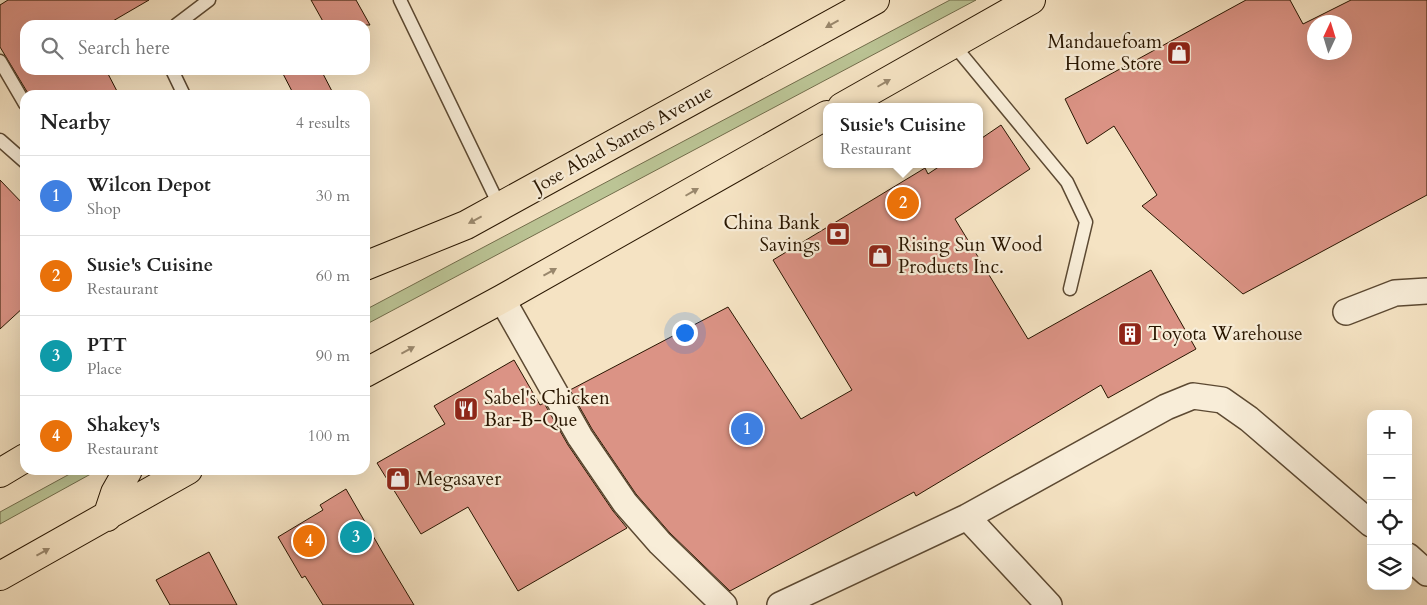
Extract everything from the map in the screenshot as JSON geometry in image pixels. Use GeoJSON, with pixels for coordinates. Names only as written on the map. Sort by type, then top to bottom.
{"type":"FeatureCollection","features":[{"type":"Feature","properties":{"kind":"highway","name":"Jose Abad Santos Avenue"},"geometry":{"type":"LineString","coordinates":[[370,264],[466,225],[875,0]]}},
{"type":"Feature","properties":{"kind":"highway"},"geometry":{"type":"LineString","coordinates":[[849,103],[1031,0]]}},
{"type":"Feature","properties":{"kind":"highway"},"geometry":{"type":"LineString","coordinates":[[370,370],[502,299],[823,117]]}},
{"type":"Feature","properties":{"kind":"highway"},"geometry":{"type":"LineString","coordinates":[[0,473],[20,461]]}},
{"type":"Feature","properties":{"kind":"highway"},"geometry":{"type":"LineString","coordinates":[[107,517],[114,492],[125,475]]}},
{"type":"Feature","properties":{"kind":"highway"},"geometry":{"type":"LineString","coordinates":[[0,576],[179,475]]}},
{"type":"Feature","properties":{"kind":"street"},"geometry":{"type":"LineString","coordinates":[[1346,312],[1395,293],[1427,291]]}},
{"type":"Feature","properties":{"kind":"street"},"geometry":{"type":"LineString","coordinates":[[502,299],[580,437],[625,503],[660,543],[724,605]]}},
{"type":"Feature","properties":{"kind":"street"},"geometry":{"type":"LineString","coordinates":[[780,605],[967,517],[1166,407],[1193,396],[1222,400],[1249,419],[1367,521]]}},
{"type":"Feature","properties":{"kind":"street"},"geometry":{"type":"LineString","coordinates":[[967,517],[1049,605]]}},
{"type":"Feature","properties":{"kind":"street"},"geometry":{"type":"LineString","coordinates":[[1412,559],[1427,572]]}},
{"type":"Feature","properties":{"kind":"lane"},"geometry":{"type":"LineString","coordinates":[[182,20],[208,0]]}},
{"type":"Feature","properties":{"kind":"lane"},"geometry":{"type":"LineString","coordinates":[[400,0],[500,207]]}},
{"type":"Feature","properties":{"kind":"lane"},"geometry":{"type":"LineString","coordinates":[[953,44],[1067,182],[1071,190],[1086,222],[1070,289]]}},
{"type":"Feature","properties":{"kind":"lane"},"geometry":{"type":"LineString","coordinates":[[0,61],[20,95]]}},
{"type":"Feature","properties":{"kind":"lane"},"geometry":{"type":"LineString","coordinates":[[174,75],[182,90]]}},
{"type":"Feature","properties":{"kind":"lane"},"geometry":{"type":"LineString","coordinates":[[0,140],[20,158]]}},
{"type":"Feature","properties":{"kind":"green space"},"geometry":{"type":"Polygon","coordinates":[[[950,0],[976,0],[370,322],[370,307],[950,0]]]}},
{"type":"Feature","properties":{"kind":"green space"},"geometry":{"type":"Polygon","coordinates":[[[68,475],[89,475],[0,524],[0,512],[68,475]]]}},
{"type":"Feature","properties":{"kind":"building"},"geometry":{"type":"Polygon","coordinates":[[[8,0],[149,0],[115,20],[20,20],[20,75],[109,75],[116,90],[26,90],[0,47],[0,5],[8,0]]]}},
{"type":"Feature","properties":{"kind":"building"},"geometry":{"type":"Polygon","coordinates":[[[311,0],[356,0],[367,20],[322,20],[311,0]]]}},
{"type":"Feature","properties":{"kind":"building"},"geometry":{"type":"Polygon","coordinates":[[[1246,0],[1290,0],[1303,24],[1307,22],[1307,60],[1352,60],[1352,15],[1321,15],[1351,0],[1427,0],[1427,195],[1243,294],[1142,206],[1157,195],[1114,126],[1087,144],[1065,99],[1246,0]]]}},
{"type":"Feature","properties":{"kind":"building"},"geometry":{"type":"Polygon","coordinates":[[[284,75],[324,75],[331,90],[291,90],[284,75]]]}},
{"type":"Feature","properties":{"kind":"building"},"geometry":{"type":"Polygon","coordinates":[[[1001,125],[1030,169],[955,219],[1028,339],[1151,270],[1196,349],[1108,398],[1101,385],[916,496],[914,492],[730,591],[670,533],[636,494],[592,429],[570,390],[728,307],[801,419],[852,390],[773,260],[925,168],[928,174],[937,168],[983,168],[983,137],[1001,125]]]}},
{"type":"Feature","properties":{"kind":"building"},"geometry":{"type":"Polygon","coordinates":[[[0,180],[20,201],[20,311],[0,329],[0,180]]]}},
{"type":"Feature","properties":{"kind":"building"},"geometry":{"type":"Polygon","coordinates":[[[514,360],[540,405],[544,403],[568,445],[613,511],[627,528],[518,591],[468,507],[421,534],[377,463],[445,424],[434,406],[514,360]]]}},
{"type":"Feature","properties":{"kind":"building"},"geometry":{"type":"Polygon","coordinates":[[[346,489],[414,605],[323,605],[305,576],[302,578],[278,537],[323,510],[320,505],[346,489]]]}},
{"type":"Feature","properties":{"kind":"building"},"geometry":{"type":"Polygon","coordinates":[[[209,552],[237,605],[170,605],[156,580],[209,552]]]}},
{"type":"Feature","properties":{"kind":"place","name":"Mandauefoam Home Store"},"geometry":{"type":"Point","coordinates":[1179,53]}},
{"type":"Feature","properties":{"kind":"place","name":"Susie's Cuisine"},"geometry":{"type":"Point","coordinates":[903,203]}},
{"type":"Feature","properties":{"kind":"place","name":"China Bank Savings"},"geometry":{"type":"Point","coordinates":[838,234]}},
{"type":"Feature","properties":{"kind":"place","name":"Rising Sun Wood Products Inc."},"geometry":{"type":"Point","coordinates":[880,256]}},
{"type":"Feature","properties":{"kind":"place","name":"Toyota Warehouse"},"geometry":{"type":"Point","coordinates":[1130,334]}},
{"type":"Feature","properties":{"kind":"place","name":"Sabel's Chicken Bar-B-Que"},"geometry":{"type":"Point","coordinates":[466,409]}},
{"type":"Feature","properties":{"kind":"place","name":"Wilcon Depot"},"geometry":{"type":"Point","coordinates":[747,429]}},
{"type":"Feature","properties":{"kind":"place","name":"Megasaver"},"geometry":{"type":"Point","coordinates":[398,479]}},
{"type":"Feature","properties":{"kind":"place","name":"PTT"},"geometry":{"type":"Point","coordinates":[356,537]}},
{"type":"Feature","properties":{"kind":"place","name":"Shakey's"},"geometry":{"type":"Point","coordinates":[309,541]}}]}
